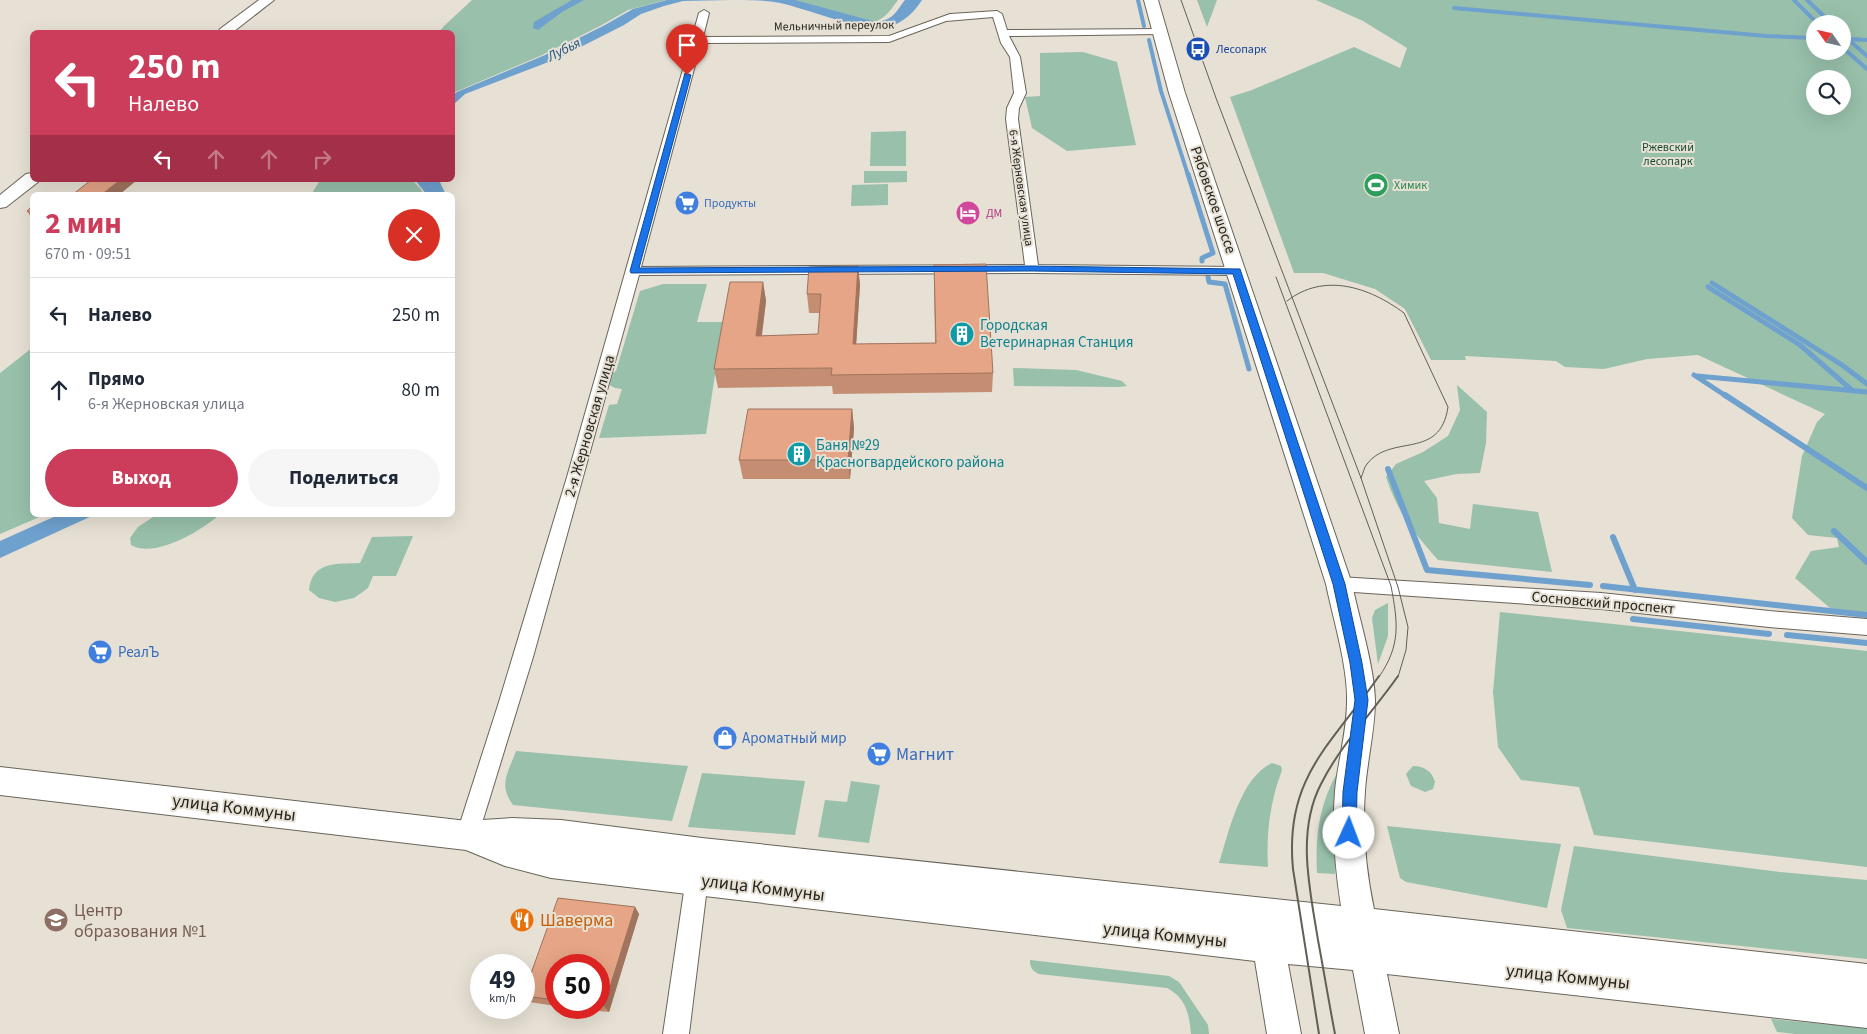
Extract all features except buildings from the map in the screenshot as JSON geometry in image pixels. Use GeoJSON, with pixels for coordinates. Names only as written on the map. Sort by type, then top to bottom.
{"type":"FeatureCollection","features":[{"type":"Feature","properties":{"kind":"main road"},"geometry":{"type":"LineString","coordinates":[[228,30],[267,0]]}},
{"type":"Feature","properties":{"kind":"main road","name":"Рябовское шоссе"},"geometry":{"type":"LineString","coordinates":[[1151,0],[1158,32],[1207,186],[1237,271],[1339,584],[1356,663],[1361,700],[1350,792],[1349,833],[1353,884],[1382,1034]]}},
{"type":"Feature","properties":{"kind":"main road"},"geometry":{"type":"LineString","coordinates":[[0,203],[30,180]]}},
{"type":"Feature","properties":{"kind":"main road","name":"улица Коммуны"},"geometry":{"type":"LineString","coordinates":[[0,781],[467,836],[505,851],[551,863],[698,867],[1186,904],[1290,916],[1363,940],[1867,1011]]}},
{"type":"Feature","properties":{"kind":"main road","name":"улица Коммуны"},"geometry":{"type":"LineString","coordinates":[[698,867],[1269,946],[1363,940],[1867,980]]}},
{"type":"Feature","properties":{"kind":"main road"},"geometry":{"type":"LineString","coordinates":[[1284,1034],[1269,946],[1290,916]]}},
{"type":"Feature","properties":{"kind":"street","name":"2-я Жерновская улица"},"geometry":{"type":"LineString","coordinates":[[467,836],[498,742],[634,271],[704,12]]}},
{"type":"Feature","properties":{"kind":"street","name":"Мельничный переулок"},"geometry":{"type":"LineString","coordinates":[[697,40],[889,39],[902,36],[942,19],[962,15],[997,14]]}},
{"type":"Feature","properties":{"kind":"street","name":"6-я Жерновская улица"},"geometry":{"type":"LineString","coordinates":[[634,271],[1032,269],[1012,119],[1013,108],[1020,94],[1015,56],[1006,43],[997,14]]}},
{"type":"Feature","properties":{"kind":"street"},"geometry":{"type":"LineString","coordinates":[[1002,33],[1158,32]]}},
{"type":"Feature","properties":{"kind":"street"},"geometry":{"type":"LineString","coordinates":[[1032,269],[1237,271]]}},
{"type":"Feature","properties":{"kind":"street","name":"Сосновский проспект"},"geometry":{"type":"LineString","coordinates":[[1339,584],[1601,601],[1769,619],[1867,627]]}},
{"type":"Feature","properties":{"kind":"street"},"geometry":{"type":"LineString","coordinates":[[676,1034],[698,867]]}},
{"type":"Feature","properties":{"kind":"green space"},"geometry":{"type":"Polygon","coordinates":[[[472,0],[666,0],[628,10],[540,56],[455,92],[455,30],[441,30],[472,0]]]}},
{"type":"Feature","properties":{"kind":"green space"},"geometry":{"type":"Polygon","coordinates":[[[785,0],[898,0],[882,18],[868,23],[785,0]]]}},
{"type":"Feature","properties":{"kind":"green space"},"geometry":{"type":"Polygon","coordinates":[[[1197,0],[1217,0],[1207,27],[1197,0]]]}},
{"type":"Feature","properties":{"kind":"green space","name":"Ржевский лесопарк"},"geometry":{"type":"Polygon","coordinates":[[[1316,0],[1867,0],[1867,614],[1830,608],[1795,578],[1811,551],[1839,547],[1837,538],[1808,535],[1792,518],[1802,456],[1817,422],[1825,414],[1698,355],[1647,359],[1604,369],[1565,367],[1556,361],[1465,356],[1466,360],[1431,360],[1405,309],[1375,289],[1323,273],[1294,273],[1230,97],[1252,90],[1354,47],[1400,68],[1407,48],[1363,21],[1316,0]]]}},
{"type":"Feature","properties":{"kind":"green space"},"geometry":{"type":"Polygon","coordinates":[[[1083,52],[1117,62],[1136,145],[1067,151],[1032,128],[1025,97],[1040,96],[1040,53],[1083,52]]]}},
{"type":"Feature","properties":{"kind":"green space"},"geometry":{"type":"Polygon","coordinates":[[[906,131],[906,166],[870,166],[871,132],[906,131]]]}},
{"type":"Feature","properties":{"kind":"green space"},"geometry":{"type":"Polygon","coordinates":[[[864,171],[907,171],[907,182],[864,183],[864,171]]]}},
{"type":"Feature","properties":{"kind":"green space"},"geometry":{"type":"Polygon","coordinates":[[[319,182],[414,182],[422,192],[313,192],[319,182]]]}},
{"type":"Feature","properties":{"kind":"green space"},"geometry":{"type":"Polygon","coordinates":[[[888,184],[888,205],[851,206],[852,185],[888,184]]]}},
{"type":"Feature","properties":{"kind":"green space"},"geometry":{"type":"Polygon","coordinates":[[[663,284],[707,284],[697,322],[723,322],[706,434],[599,438],[609,405],[617,404],[622,389],[608,384],[611,374],[616,371],[640,291],[663,284]]]}},
{"type":"Feature","properties":{"kind":"green space"},"geometry":{"type":"Polygon","coordinates":[[[30,350],[30,517],[39,517],[0,534],[0,373],[30,350]]]}},
{"type":"Feature","properties":{"kind":"green space"},"geometry":{"type":"Polygon","coordinates":[[[1013,368],[1076,370],[1122,381],[1127,386],[1014,386],[1013,368]]]}},
{"type":"Feature","properties":{"kind":"green space"},"geometry":{"type":"Polygon","coordinates":[[[1457,385],[1487,412],[1486,443],[1480,473],[1456,474],[1424,481],[1437,498],[1439,523],[1470,529],[1473,504],[1538,512],[1552,572],[1438,560],[1401,512],[1386,477],[1396,464],[1423,452],[1448,436],[1460,410],[1457,385]]]}},
{"type":"Feature","properties":{"kind":"green space"},"geometry":{"type":"Polygon","coordinates":[[[153,517],[216,517],[177,541],[152,548],[141,548],[131,545],[130,538],[138,527],[153,517]]]}},
{"type":"Feature","properties":{"kind":"green space"},"geometry":{"type":"Polygon","coordinates":[[[413,536],[396,576],[373,576],[368,588],[354,598],[335,602],[319,598],[309,590],[311,581],[320,569],[335,564],[360,563],[372,537],[413,536]]]}},
{"type":"Feature","properties":{"kind":"green space"},"geometry":{"type":"Polygon","coordinates":[[[1388,603],[1388,636],[1378,664],[1372,618],[1375,610],[1388,603]]]}},
{"type":"Feature","properties":{"kind":"green space"},"geometry":{"type":"Polygon","coordinates":[[[1500,612],[1867,651],[1867,867],[1594,835],[1579,787],[1521,780],[1498,747],[1493,692],[1500,612]]]}},
{"type":"Feature","properties":{"kind":"green space"},"geometry":{"type":"Polygon","coordinates":[[[516,751],[688,766],[672,821],[513,805],[508,798],[505,785],[516,751]]]}},
{"type":"Feature","properties":{"kind":"green space"},"geometry":{"type":"Polygon","coordinates":[[[1272,763],[1281,766],[1282,770],[1274,794],[1270,818],[1268,867],[1219,863],[1237,807],[1244,793],[1261,770],[1272,763]]]}},
{"type":"Feature","properties":{"kind":"green space"},"geometry":{"type":"Polygon","coordinates":[[[1413,766],[1424,768],[1430,772],[1435,782],[1433,789],[1425,792],[1411,786],[1406,774],[1413,766]]]}},
{"type":"Feature","properties":{"kind":"green space"},"geometry":{"type":"Polygon","coordinates":[[[702,773],[805,781],[795,835],[688,827],[702,773]]]}},
{"type":"Feature","properties":{"kind":"green space"},"geometry":{"type":"Polygon","coordinates":[[[1337,773],[1335,874],[1317,873],[1318,834],[1322,809],[1337,773]]]}},
{"type":"Feature","properties":{"kind":"green space"},"geometry":{"type":"Polygon","coordinates":[[[851,781],[880,785],[869,843],[818,837],[825,800],[847,802],[851,781]]]}},
{"type":"Feature","properties":{"kind":"green space"},"geometry":{"type":"Polygon","coordinates":[[[1387,826],[1561,844],[1547,908],[1406,882],[1400,878],[1387,826]]]}},
{"type":"Feature","properties":{"kind":"green space"},"geometry":{"type":"Polygon","coordinates":[[[1574,846],[1780,872],[1867,880],[1867,959],[1567,928],[1561,910],[1574,846]]]}},
{"type":"Feature","properties":{"kind":"green space"},"geometry":{"type":"Polygon","coordinates":[[[1030,960],[1169,976],[1179,982],[1208,1025],[1209,1034],[1191,1034],[1189,1019],[1182,1001],[1167,988],[1039,974],[1030,965],[1030,960]]]}},
{"type":"Feature","properties":{"kind":"green space"},"geometry":{"type":"Polygon","coordinates":[[[1771,1019],[1867,1028],[1867,1034],[1795,1034],[1777,1032],[1771,1019]]]}},
{"type":"Feature","properties":{"kind":"water"},"geometry":{"type":"Polygon","coordinates":[[[572,0],[584,0],[562,12],[538,30],[533,28],[534,22],[572,0]]]}},
{"type":"Feature","properties":{"kind":"water","name":"Лубья"},"geometry":{"type":"Polygon","coordinates":[[[667,0],[730,0],[683,1],[641,14],[624,25],[559,58],[465,94],[455,103],[455,94],[457,92],[545,55],[633,9],[667,0]]]}},
{"type":"Feature","properties":{"kind":"water"},"geometry":{"type":"Polygon","coordinates":[[[744,0],[795,0],[876,22],[890,18],[905,0],[922,0],[906,18],[894,25],[868,27],[774,2],[744,0]]]}},
{"type":"Feature","properties":{"kind":"water"},"geometry":{"type":"Polygon","coordinates":[[[417,182],[440,182],[445,192],[425,192],[417,182]]]}},
{"type":"Feature","properties":{"kind":"water"},"geometry":{"type":"Polygon","coordinates":[[[54,517],[90,517],[0,558],[0,541],[54,517]]]}},
{"type":"Feature","properties":{"kind":"waterway"},"geometry":{"type":"LineString","coordinates":[[1138,0],[1144,26]]}},
{"type":"Feature","properties":{"kind":"waterway"},"geometry":{"type":"LineString","coordinates":[[1794,0],[1809,15]]}},
{"type":"Feature","properties":{"kind":"waterway"},"geometry":{"type":"LineString","coordinates":[[1807,0],[1823,15]]}},
{"type":"Feature","properties":{"kind":"waterway"},"geometry":{"type":"LineString","coordinates":[[1454,8],[1766,36],[1806,38]]}},
{"type":"Feature","properties":{"kind":"waterway"},"geometry":{"type":"LineString","coordinates":[[1851,39],[1867,40]]}},
{"type":"Feature","properties":{"kind":"waterway"},"geometry":{"type":"LineString","coordinates":[[1149,40],[1161,91],[1188,175]]}},
{"type":"Feature","properties":{"kind":"waterway"},"geometry":{"type":"LineString","coordinates":[[1851,42],[1867,56]]}},
{"type":"Feature","properties":{"kind":"waterway"},"geometry":{"type":"LineString","coordinates":[[1851,55],[1867,69]]}},
{"type":"Feature","properties":{"kind":"waterway"},"geometry":{"type":"LineString","coordinates":[[1188,174],[1213,253],[1202,258],[1202,261]]}},
{"type":"Feature","properties":{"kind":"waterway"},"geometry":{"type":"LineString","coordinates":[[1208,277],[1209,282],[1225,284],[1249,369]]}},
{"type":"Feature","properties":{"kind":"waterway"},"geometry":{"type":"LineString","coordinates":[[1712,283],[1842,365],[1867,384]]}},
{"type":"Feature","properties":{"kind":"waterway"},"geometry":{"type":"LineString","coordinates":[[1708,287],[1800,345],[1853,391]]}},
{"type":"Feature","properties":{"kind":"waterway"},"geometry":{"type":"LineString","coordinates":[[1694,375],[1726,396]]}},
{"type":"Feature","properties":{"kind":"waterway"},"geometry":{"type":"LineString","coordinates":[[1697,376],[1853,391]]}},
{"type":"Feature","properties":{"kind":"waterway"},"geometry":{"type":"LineString","coordinates":[[1853,391],[1867,392]]}},
{"type":"Feature","properties":{"kind":"waterway"},"geometry":{"type":"LineString","coordinates":[[1725,395],[1867,488]]}},
{"type":"Feature","properties":{"kind":"waterway"},"geometry":{"type":"LineString","coordinates":[[1388,469],[1427,570],[1590,585]]}},
{"type":"Feature","properties":{"kind":"waterway"},"geometry":{"type":"LineString","coordinates":[[1834,531],[1867,562]]}},
{"type":"Feature","properties":{"kind":"waterway"},"geometry":{"type":"LineString","coordinates":[[1613,537],[1635,589]]}},
{"type":"Feature","properties":{"kind":"waterway"},"geometry":{"type":"LineString","coordinates":[[1603,586],[1635,589]]}},
{"type":"Feature","properties":{"kind":"waterway"},"geometry":{"type":"LineString","coordinates":[[1635,589],[1867,615]]}},
{"type":"Feature","properties":{"kind":"waterway"},"geometry":{"type":"LineString","coordinates":[[1633,619],[1769,634]]}},
{"type":"Feature","properties":{"kind":"waterway"},"geometry":{"type":"LineString","coordinates":[[1787,635],[1867,643]]}},
{"type":"Feature","properties":{"kind":"tram line"},"geometry":{"type":"LineString","coordinates":[[1181,0],[1216,98],[1292,298]]}},
{"type":"Feature","properties":{"kind":"tram line"},"geometry":{"type":"LineString","coordinates":[[1276,277],[1391,586],[1396,633],[1391,654],[1379,677]]}},
{"type":"Feature","properties":{"kind":"tram line"},"geometry":{"type":"LineString","coordinates":[[1292,298],[1301,292],[1316,287],[1346,286],[1376,296],[1404,313],[1448,407],[1443,424],[1435,434],[1425,441],[1377,455],[1366,465],[1361,478]]}},
{"type":"Feature","properties":{"kind":"tram line"},"geometry":{"type":"LineString","coordinates":[[1287,301],[1292,298]]}},
{"type":"Feature","properties":{"kind":"tram line"},"geometry":{"type":"LineString","coordinates":[[1292,298],[1361,478]]}},
{"type":"Feature","properties":{"kind":"tram line"},"geometry":{"type":"LineString","coordinates":[[1361,478],[1398,587],[1408,627],[1406,650],[1398,677]]}},
{"type":"Feature","properties":{"kind":"tram line"},"geometry":{"type":"LineString","coordinates":[[1319,1034],[1293,869],[1292,837],[1296,810],[1304,785],[1315,764],[1379,676]]}},
{"type":"Feature","properties":{"kind":"tram line"},"geometry":{"type":"LineString","coordinates":[[1335,1034],[1309,881],[1307,861],[1309,822],[1313,802],[1329,769],[1398,676]]}},
{"type":"Feature","properties":{"kind":"place","name":"Лесопарк"},"geometry":{"type":"Point","coordinates":[1198,49]}},
{"type":"Feature","properties":{"kind":"place","name":"Химик"},"geometry":{"type":"Point","coordinates":[1376,185]}},
{"type":"Feature","properties":{"kind":"place","name":"Продукты"},"geometry":{"type":"Point","coordinates":[687,203]}},
{"type":"Feature","properties":{"kind":"place","name":"ДМ"},"geometry":{"type":"Point","coordinates":[968,213]}},
{"type":"Feature","properties":{"kind":"place","name":"Городская Ветеринарная Станция"},"geometry":{"type":"Point","coordinates":[962,334]}},
{"type":"Feature","properties":{"kind":"place","name":"Баня №29 Красногвардейского района"},"geometry":{"type":"Point","coordinates":[799,454]}},
{"type":"Feature","properties":{"kind":"place","name":"РеалЪ"},"geometry":{"type":"Point","coordinates":[100,652]}},
{"type":"Feature","properties":{"kind":"place","name":"Ароматный мир"},"geometry":{"type":"Point","coordinates":[725,738]}},
{"type":"Feature","properties":{"kind":"place","name":"Магнит"},"geometry":{"type":"Point","coordinates":[879,754]}},
{"type":"Feature","properties":{"kind":"place","name":"Центр образования №1"},"geometry":{"type":"Point","coordinates":[56,920]}},
{"type":"Feature","properties":{"kind":"place","name":"Шаверма"},"geometry":{"type":"Point","coordinates":[522,920]}},
{"type":"Feature","properties":{"kind":"route"},"geometry":{"type":"LineString","coordinates":[[687,75],[634,271],[1032,269],[1237,271],[1339,584],[1356,663],[1361,700],[1350,792],[1349,833]]}}]}
